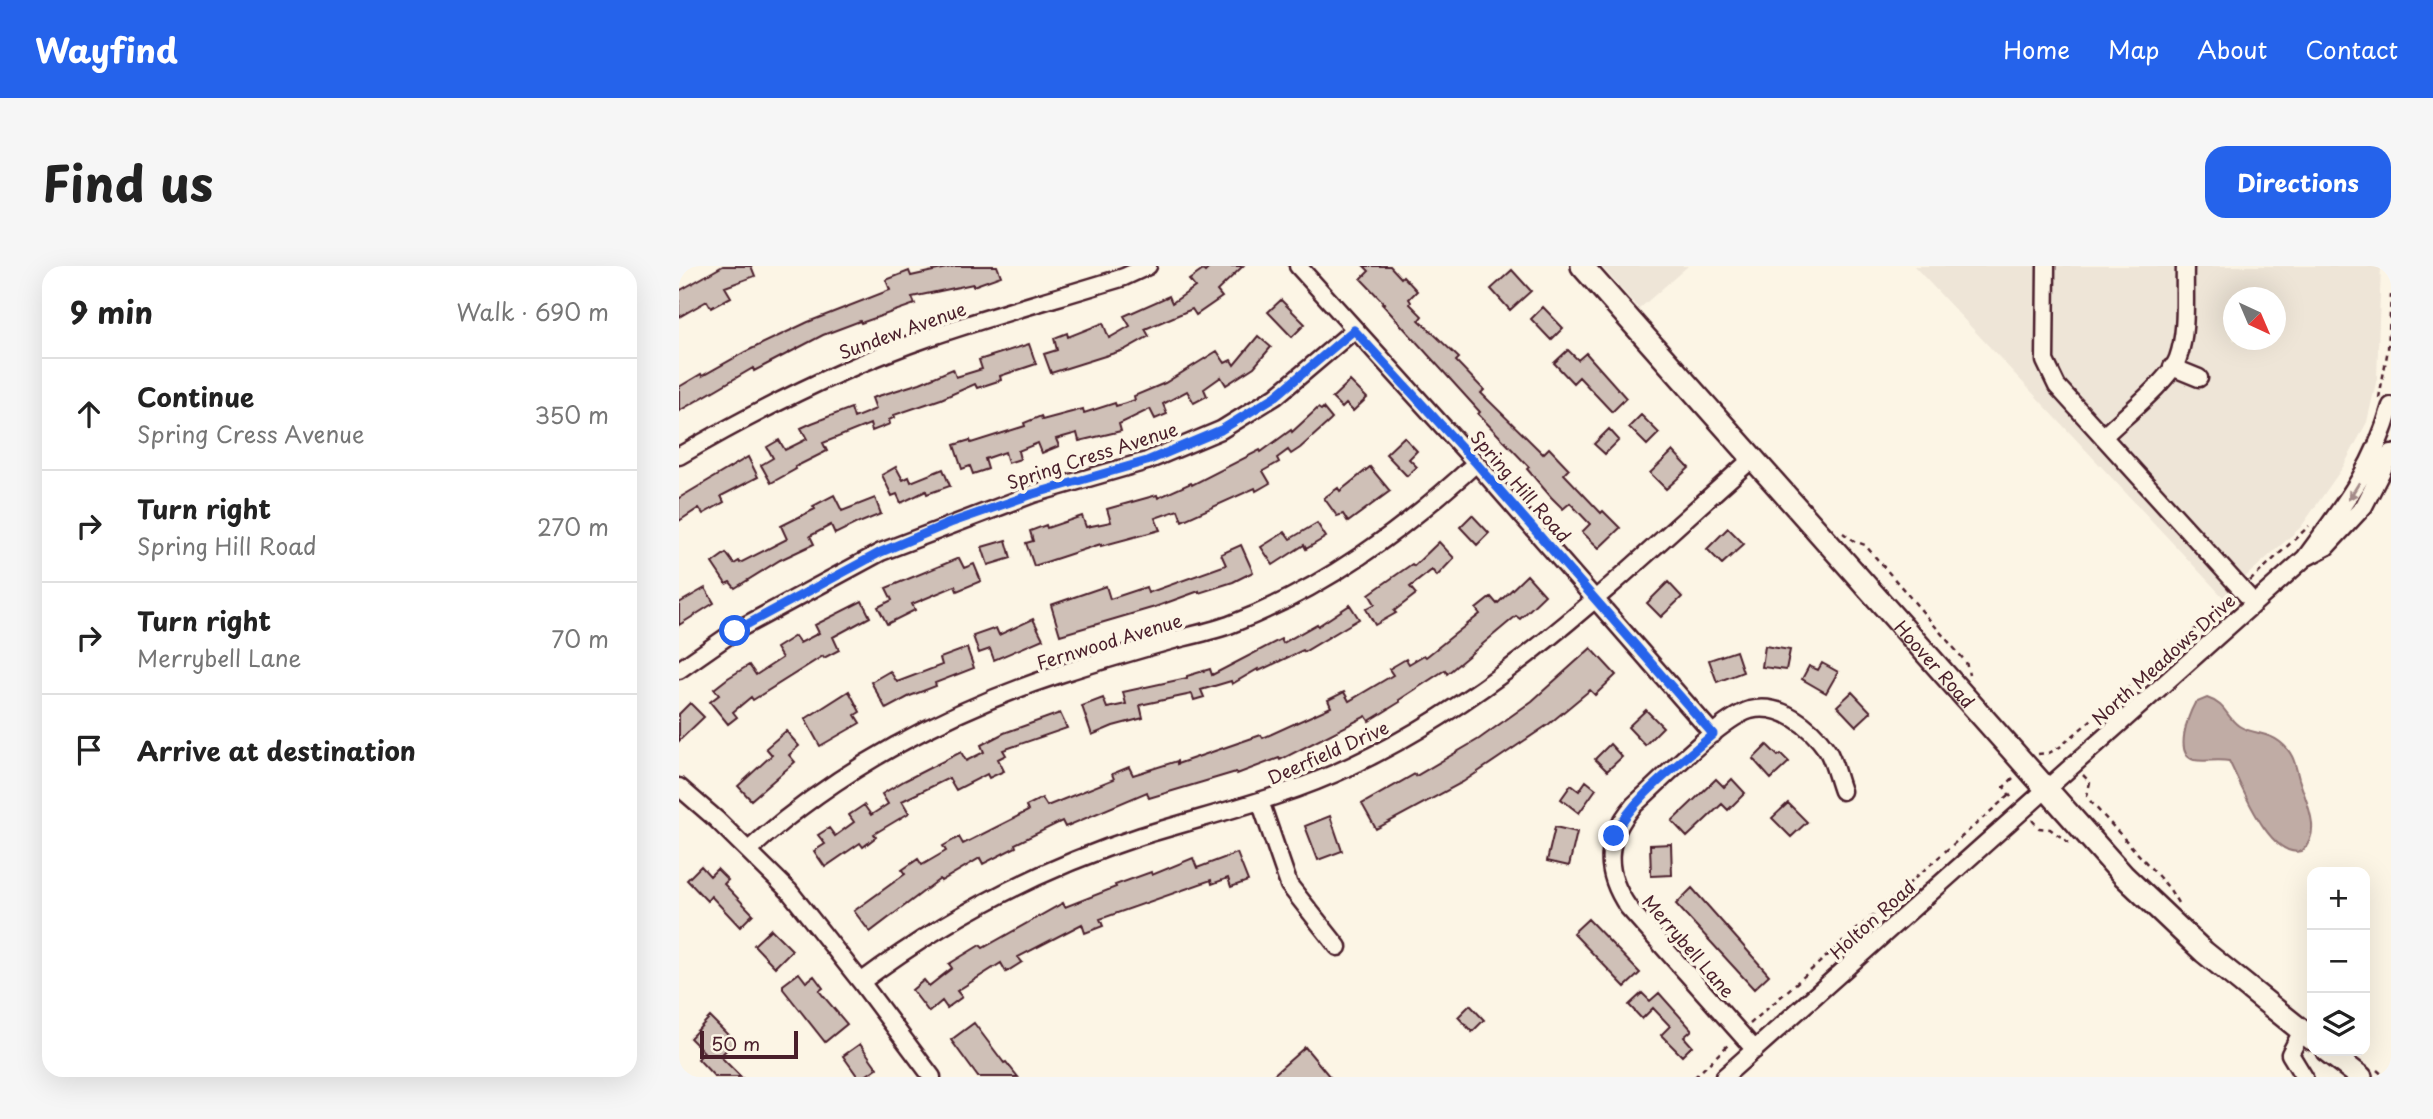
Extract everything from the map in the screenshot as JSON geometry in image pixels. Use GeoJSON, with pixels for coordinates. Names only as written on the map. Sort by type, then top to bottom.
{"type":"FeatureCollection","features":[{"type":"Feature","properties":{"kind":"main road","name":"Hoover Road"},"geometry":{"type":"LineString","coordinates":[[1582,266],[2046,790],[2151,903],[2207,954],[2307,1035]]}},
{"type":"Feature","properties":{"kind":"main road"},"geometry":{"type":"LineString","coordinates":[[2334,1056],[2361,1077]]}},
{"type":"Feature","properties":{"kind":"street","name":"Sundew Avenue"},"geometry":{"type":"LineString","coordinates":[[679,456],[738,421],[929,337],[1124,277],[1149,266]]}},
{"type":"Feature","properties":{"kind":"street","name":"Spring Hill Road"},"geometry":{"type":"LineString","coordinates":[[1298,266],[1476,463],[1713,734]]}},
{"type":"Feature","properties":{"kind":"street"},"geometry":{"type":"LineString","coordinates":[[2046,266],[2046,361],[2057,386],[2254,603]]}},
{"type":"Feature","properties":{"kind":"street"},"geometry":{"type":"LineString","coordinates":[[2103,437],[2160,382],[2177,360],[2183,332],[2185,266]]}},
{"type":"Feature","properties":{"kind":"street","name":"Spring Cress Avenue"},"geometry":{"type":"LineString","coordinates":[[679,670],[735,631],[881,552],[950,523],[1033,494],[1147,461],[1221,430],[1276,396],[1354,330]]}},
{"type":"Feature","properties":{"kind":"street"},"geometry":{"type":"LineString","coordinates":[[2172,367],[2199,378]]}},
{"type":"Feature","properties":{"kind":"street","name":"North Meadows Drive"},"geometry":{"type":"LineString","coordinates":[[2046,790],[2305,558],[2346,504],[2364,474],[2377,447],[2384,407]]}},
{"type":"Feature","properties":{"kind":"street","name":"North Meadows Drive"},"geometry":{"type":"LineString","coordinates":[[2305,558],[2326,548],[2364,506],[2391,453]]}},
{"type":"Feature","properties":{"kind":"street","name":"Deerfield Drive"},"geometry":{"type":"LineString","coordinates":[[861,982],[948,922],[1000,894],[1072,862],[1141,836],[1301,788],[1352,766],[1425,728],[1537,649],[1752,459]]}},
{"type":"Feature","properties":{"kind":"street","name":"Fernwood Avenue"},"geometry":{"type":"LineString","coordinates":[[749,850],[780,822],[849,772],[979,704],[1059,674],[1228,625],[1337,573],[1410,520],[1476,463]]}},
{"type":"Feature","properties":{"kind":"street","name":"Merrybell Lane"},"geometry":{"type":"LineString","coordinates":[[1755,1050],[1628,907],[1618,891],[1611,864],[1614,836],[1622,819],[1634,805],[1727,722],[1752,710],[1780,711],[1805,724],[1828,752],[1842,791]]}},
{"type":"Feature","properties":{"kind":"street"},"geometry":{"type":"LineString","coordinates":[[679,787],[749,850],[789,891],[932,1077]]}},
{"type":"Feature","properties":{"kind":"street","name":"Holton Road"},"geometry":{"type":"LineString","coordinates":[[1724,1077],[2046,790]]}},
{"type":"Feature","properties":{"kind":"street"},"geometry":{"type":"LineString","coordinates":[[1260,801],[1289,886],[1338,947]]}},
{"type":"Feature","properties":{"kind":"street"},"geometry":{"type":"LineString","coordinates":[[2304,1077],[2290,1054],[2307,1035]]}},
{"type":"Feature","properties":{"kind":"path"},"geometry":{"type":"LineString","coordinates":[[2384,407],[2391,295]]}},
{"type":"Feature","properties":{"kind":"path"},"geometry":{"type":"LineString","coordinates":[[2032,747],[2038,753],[2060,747],[2309,526]]}},
{"type":"Feature","properties":{"kind":"path"},"geometry":{"type":"LineString","coordinates":[[1836,527],[1854,541],[1865,545],[1966,662],[1972,679]]}},
{"type":"Feature","properties":{"kind":"path"},"geometry":{"type":"LineString","coordinates":[[2074,764],[2090,782],[2087,796],[2091,802],[2169,888],[2183,910]]}},
{"type":"Feature","properties":{"kind":"path"},"geometry":{"type":"LineString","coordinates":[[1695,1077],[1740,1033],[2009,795]]}},
{"type":"Feature","properties":{"kind":"shaded area"},"geometry":{"type":"Polygon","coordinates":[[[1601,266],[1688,266],[1639,309],[1601,266]]]}},
{"type":"Feature","properties":{"kind":"shaded area"},"geometry":{"type":"Polygon","coordinates":[[[1914,266],[2381,266],[2377,378],[2367,422],[2343,467],[2301,527],[2223,597],[1914,266]]]}},
{"type":"Feature","properties":{"kind":"shaded area"},"geometry":{"type":"Polygon","coordinates":[[[2207,698],[2222,707],[2239,726],[2275,739],[2285,746],[2291,755],[2311,816],[2311,835],[2302,851],[2290,851],[2278,844],[2268,833],[2229,761],[2198,761],[2188,756],[2184,750],[2184,733],[2189,716],[2195,703],[2207,698]]]}},
{"type":"Feature","properties":{"kind":"building"},"geometry":{"type":"Polygon","coordinates":[[[723,266],[751,266],[755,276],[725,287],[731,297],[711,308],[707,301],[679,317],[679,291],[723,266]]]}},
{"type":"Feature","properties":{"kind":"building"},"geometry":{"type":"Polygon","coordinates":[[[955,266],[997,266],[1001,276],[973,286],[912,297],[915,304],[823,335],[754,371],[753,368],[679,411],[679,387],[701,374],[702,376],[808,322],[890,290],[886,280],[909,271],[911,276],[955,266]]]}},
{"type":"Feature","properties":{"kind":"building"},"geometry":{"type":"Polygon","coordinates":[[[1211,266],[1243,266],[1217,291],[1222,297],[1196,315],[1192,309],[1145,329],[1149,336],[1124,350],[1051,373],[1044,354],[1057,350],[1054,338],[1067,333],[1068,337],[1103,323],[1109,338],[1130,326],[1124,316],[1169,296],[1172,303],[1195,287],[1189,280],[1211,266]]]}},
{"type":"Feature","properties":{"kind":"building"},"geometry":{"type":"Polygon","coordinates":[[[1364,266],[1390,266],[1401,278],[1403,276],[1417,291],[1409,299],[1410,304],[1422,316],[1419,320],[1459,358],[1456,361],[1484,390],[1481,393],[1543,454],[1549,448],[1569,469],[1564,474],[1601,513],[1603,511],[1620,528],[1599,548],[1582,532],[1590,524],[1570,503],[1563,509],[1551,497],[1527,469],[1529,467],[1478,414],[1480,412],[1361,279],[1369,271],[1364,266]]]}},
{"type":"Feature","properties":{"kind":"building"},"geometry":{"type":"Polygon","coordinates":[[[1512,270],[1531,291],[1510,310],[1491,289],[1512,270]]]}},
{"type":"Feature","properties":{"kind":"building"},"geometry":{"type":"Polygon","coordinates":[[[1281,300],[1305,324],[1292,337],[1268,312],[1281,300]]]}},
{"type":"Feature","properties":{"kind":"building"},"geometry":{"type":"Polygon","coordinates":[[[1543,307],[1563,328],[1551,340],[1531,319],[1543,307]]]}},
{"type":"Feature","properties":{"kind":"building"},"geometry":{"type":"Polygon","coordinates":[[[1258,336],[1271,347],[1254,367],[1226,385],[1221,377],[1204,389],[1207,396],[1194,403],[1187,391],[1163,404],[1167,414],[1155,419],[1150,409],[1119,424],[1121,431],[1079,441],[1077,433],[1056,439],[1059,446],[1042,453],[1038,443],[1018,451],[1020,459],[1008,463],[1005,452],[985,459],[988,469],[973,474],[970,466],[962,469],[954,445],[970,440],[971,443],[1025,426],[1024,423],[1041,416],[1042,420],[1083,409],[1084,413],[1135,400],[1134,396],[1165,383],[1217,351],[1225,363],[1231,360],[1234,365],[1258,336]]]}},
{"type":"Feature","properties":{"kind":"building"},"geometry":{"type":"Polygon","coordinates":[[[1029,344],[1036,364],[1000,376],[1001,380],[977,388],[975,384],[894,415],[895,417],[889,420],[890,424],[872,431],[870,424],[823,443],[827,451],[771,483],[761,465],[773,458],[767,447],[779,440],[785,450],[807,439],[801,428],[812,423],[851,408],[854,418],[876,409],[872,398],[953,369],[956,377],[982,369],[979,360],[1029,344]]]}},
{"type":"Feature","properties":{"kind":"building"},"geometry":{"type":"Polygon","coordinates":[[[1568,350],[1578,360],[1586,353],[1626,398],[1612,412],[1579,377],[1573,383],[1554,363],[1568,350]]]}},
{"type":"Feature","properties":{"kind":"building"},"geometry":{"type":"Polygon","coordinates":[[[1350,381],[1367,398],[1353,411],[1346,404],[1342,408],[1332,398],[1350,381]]]}},
{"type":"Feature","properties":{"kind":"building"},"geometry":{"type":"Polygon","coordinates":[[[1318,408],[1323,408],[1332,419],[1300,448],[1291,454],[1288,450],[1277,458],[1279,462],[1263,471],[1270,483],[1256,491],[1255,488],[1182,521],[1178,510],[1155,518],[1160,530],[1101,544],[1034,566],[1026,543],[1033,541],[1030,531],[1082,516],[1086,527],[1111,522],[1107,509],[1157,495],[1158,498],[1191,483],[1192,485],[1260,450],[1261,452],[1291,430],[1292,432],[1318,408]]]}},
{"type":"Feature","properties":{"kind":"building"},"geometry":{"type":"Polygon","coordinates":[[[1641,415],[1659,433],[1647,445],[1629,427],[1641,415]]]}},
{"type":"Feature","properties":{"kind":"building"},"geometry":{"type":"Polygon","coordinates":[[[1609,429],[1619,440],[1605,454],[1594,444],[1609,429]]]}},
{"type":"Feature","properties":{"kind":"building"},"geometry":{"type":"Polygon","coordinates":[[[1404,437],[1417,451],[1409,459],[1417,467],[1407,476],[1386,454],[1404,437]]]}},
{"type":"Feature","properties":{"kind":"building"},"geometry":{"type":"Polygon","coordinates":[[[1673,451],[1689,468],[1666,489],[1650,473],[1673,451]]]}},
{"type":"Feature","properties":{"kind":"building"},"geometry":{"type":"Polygon","coordinates":[[[748,457],[758,477],[721,496],[724,502],[703,514],[699,508],[679,521],[679,498],[748,457]]]}},
{"type":"Feature","properties":{"kind":"building"},"geometry":{"type":"Polygon","coordinates":[[[896,467],[903,480],[909,477],[911,482],[943,469],[950,486],[927,494],[926,491],[901,503],[897,494],[892,496],[882,475],[896,467]]]}},
{"type":"Feature","properties":{"kind":"building"},"geometry":{"type":"Polygon","coordinates":[[[1370,467],[1390,491],[1348,522],[1343,514],[1337,516],[1324,498],[1338,488],[1340,491],[1370,467]]]}},
{"type":"Feature","properties":{"kind":"building"},"geometry":{"type":"Polygon","coordinates":[[[834,495],[842,511],[875,498],[881,514],[835,534],[831,525],[810,536],[814,544],[780,560],[735,588],[730,582],[726,584],[712,563],[726,553],[734,564],[739,561],[740,563],[787,539],[781,526],[815,509],[813,506],[834,495]]]}},
{"type":"Feature","properties":{"kind":"building"},"geometry":{"type":"Polygon","coordinates":[[[1472,515],[1489,533],[1477,545],[1460,527],[1472,515]]]}},
{"type":"Feature","properties":{"kind":"building"},"geometry":{"type":"Polygon","coordinates":[[[1317,523],[1326,537],[1306,549],[1304,545],[1273,565],[1261,547],[1285,532],[1290,539],[1317,523]]]}},
{"type":"Feature","properties":{"kind":"building"},"geometry":{"type":"Polygon","coordinates":[[[1728,528],[1744,544],[1722,564],[1707,549],[1728,528]]]}},
{"type":"Feature","properties":{"kind":"building"},"geometry":{"type":"Polygon","coordinates":[[[1006,540],[1011,558],[988,565],[982,547],[1006,540]]]}},
{"type":"Feature","properties":{"kind":"building"},"geometry":{"type":"Polygon","coordinates":[[[1439,542],[1454,558],[1437,576],[1432,570],[1410,587],[1416,594],[1394,611],[1396,613],[1375,625],[1366,609],[1375,604],[1369,594],[1412,564],[1414,566],[1439,542]]]}},
{"type":"Feature","properties":{"kind":"building"},"geometry":{"type":"Polygon","coordinates":[[[1241,545],[1253,572],[1233,582],[1060,635],[1051,605],[1106,586],[1110,599],[1146,587],[1148,593],[1226,565],[1221,554],[1241,545]]]}},
{"type":"Feature","properties":{"kind":"building"},"geometry":{"type":"Polygon","coordinates":[[[959,558],[964,568],[974,564],[981,581],[957,591],[955,586],[912,604],[915,610],[887,624],[878,607],[892,600],[886,588],[959,558]]]}},
{"type":"Feature","properties":{"kind":"building"},"geometry":{"type":"Polygon","coordinates":[[[1527,575],[1545,595],[1520,619],[1516,616],[1447,674],[1445,670],[1369,721],[1366,716],[1280,760],[1279,758],[1237,774],[1236,772],[1149,798],[1147,792],[1065,827],[1062,821],[1015,844],[1016,847],[983,864],[980,858],[941,881],[940,879],[870,932],[854,911],[905,874],[902,870],[918,859],[922,865],[946,851],[943,846],[959,837],[963,844],[1028,811],[1026,806],[1042,798],[1047,806],[1114,779],[1112,774],[1129,767],[1133,775],[1177,761],[1177,764],[1261,735],[1263,738],[1331,707],[1328,700],[1344,692],[1349,701],[1393,675],[1389,669],[1406,659],[1409,664],[1424,655],[1426,657],[1480,614],[1476,609],[1491,597],[1497,604],[1527,575]]]}},
{"type":"Feature","properties":{"kind":"building"},"geometry":{"type":"Polygon","coordinates":[[[1668,582],[1682,597],[1661,617],[1647,603],[1668,582]]]}},
{"type":"Feature","properties":{"kind":"building"},"geometry":{"type":"Polygon","coordinates":[[[705,588],[714,603],[679,625],[679,603],[705,588]]]}},
{"type":"Feature","properties":{"kind":"building"},"geometry":{"type":"Polygon","coordinates":[[[862,601],[870,617],[833,637],[839,650],[824,658],[823,656],[753,700],[751,697],[733,712],[737,717],[728,724],[710,702],[719,695],[714,689],[728,678],[749,665],[756,675],[782,658],[776,648],[795,636],[800,643],[819,633],[815,625],[862,601]]]}},
{"type":"Feature","properties":{"kind":"building"},"geometry":{"type":"Polygon","coordinates":[[[1350,605],[1359,619],[1304,652],[1303,650],[1259,671],[1258,669],[1232,684],[1231,681],[1201,690],[1204,697],[1194,700],[1192,694],[1140,705],[1143,718],[1092,735],[1082,706],[1103,698],[1107,708],[1126,704],[1123,692],[1187,678],[1210,669],[1212,675],[1281,639],[1283,643],[1317,624],[1318,626],[1350,605]]]}},
{"type":"Feature","properties":{"kind":"building"},"geometry":{"type":"Polygon","coordinates":[[[1033,619],[1043,639],[994,660],[990,649],[979,653],[973,636],[996,628],[999,635],[1033,619]]]}},
{"type":"Feature","properties":{"kind":"building"},"geometry":{"type":"Polygon","coordinates":[[[1765,646],[1790,650],[1786,670],[1762,667],[1765,646]]]}},
{"type":"Feature","properties":{"kind":"building"},"geometry":{"type":"Polygon","coordinates":[[[967,648],[974,668],[935,683],[936,686],[886,709],[871,682],[890,671],[897,682],[942,665],[940,658],[967,648]]]}},
{"type":"Feature","properties":{"kind":"building"},"geometry":{"type":"Polygon","coordinates":[[[1591,648],[1616,675],[1595,695],[1590,690],[1549,724],[1463,782],[1376,829],[1362,804],[1479,739],[1532,701],[1591,648]]]}},
{"type":"Feature","properties":{"kind":"building"},"geometry":{"type":"Polygon","coordinates":[[[1736,651],[1743,672],[1717,682],[1709,660],[1736,651]]]}},
{"type":"Feature","properties":{"kind":"building"},"geometry":{"type":"Polygon","coordinates":[[[1822,663],[1838,672],[1826,693],[1802,679],[1809,666],[1818,670],[1822,663]]]}},
{"type":"Feature","properties":{"kind":"building"},"geometry":{"type":"Polygon","coordinates":[[[849,691],[860,712],[855,715],[860,723],[820,746],[805,719],[849,691]]]}},
{"type":"Feature","properties":{"kind":"building"},"geometry":{"type":"Polygon","coordinates":[[[1852,692],[1871,712],[1856,726],[1837,706],[1852,692]]]}},
{"type":"Feature","properties":{"kind":"building"},"geometry":{"type":"Polygon","coordinates":[[[690,703],[704,717],[679,741],[679,714],[690,703]]]}},
{"type":"Feature","properties":{"kind":"building"},"geometry":{"type":"Polygon","coordinates":[[[1646,710],[1663,727],[1645,745],[1628,727],[1646,710]]]}},
{"type":"Feature","properties":{"kind":"building"},"geometry":{"type":"Polygon","coordinates":[[[1060,713],[1067,728],[1003,750],[1006,755],[998,759],[1004,771],[989,778],[987,774],[956,790],[949,778],[902,801],[909,813],[874,834],[876,837],[863,847],[860,843],[825,867],[814,851],[825,844],[818,835],[829,828],[835,836],[854,822],[849,815],[864,805],[871,815],[888,804],[882,794],[904,781],[961,752],[966,761],[984,752],[981,745],[1004,733],[1060,713]]]}},
{"type":"Feature","properties":{"kind":"building"},"geometry":{"type":"Polygon","coordinates":[[[786,731],[799,746],[789,755],[795,762],[751,800],[738,786],[772,755],[766,748],[786,731]]]}},
{"type":"Feature","properties":{"kind":"building"},"geometry":{"type":"Polygon","coordinates":[[[1610,744],[1622,757],[1607,771],[1595,759],[1610,744]]]}},
{"type":"Feature","properties":{"kind":"building"},"geometry":{"type":"Polygon","coordinates":[[[1767,745],[1789,762],[1771,779],[1753,759],[1767,745]]]}},
{"type":"Feature","properties":{"kind":"building"},"geometry":{"type":"Polygon","coordinates":[[[1716,779],[1724,787],[1732,779],[1745,793],[1728,810],[1722,804],[1687,837],[1672,821],[1716,779]]]}},
{"type":"Feature","properties":{"kind":"building"},"geometry":{"type":"Polygon","coordinates":[[[1586,781],[1596,789],[1579,813],[1561,799],[1571,785],[1579,791],[1586,781]]]}},
{"type":"Feature","properties":{"kind":"building"},"geometry":{"type":"Polygon","coordinates":[[[1788,803],[1807,822],[1791,837],[1772,818],[1788,803]]]}},
{"type":"Feature","properties":{"kind":"building"},"geometry":{"type":"Polygon","coordinates":[[[1330,816],[1342,851],[1318,860],[1305,826],[1330,816]]]}},
{"type":"Feature","properties":{"kind":"building"},"geometry":{"type":"Polygon","coordinates":[[[1555,827],[1577,832],[1569,866],[1547,861],[1555,827]]]}},
{"type":"Feature","properties":{"kind":"building"},"geometry":{"type":"Polygon","coordinates":[[[1671,844],[1672,875],[1651,876],[1650,845],[1671,844]]]}},
{"type":"Feature","properties":{"kind":"building"},"geometry":{"type":"Polygon","coordinates":[[[1237,853],[1248,881],[1231,887],[1228,878],[1212,884],[1211,880],[1100,919],[1103,926],[1085,933],[1082,924],[1018,957],[1022,962],[1006,972],[1001,963],[957,991],[962,997],[947,1008],[942,1001],[929,1012],[912,990],[924,980],[929,986],[952,968],[949,964],[980,945],[983,948],[1063,903],[1065,907],[1116,887],[1115,885],[1151,872],[1152,875],[1193,858],[1197,868],[1237,853]]]}},
{"type":"Feature","properties":{"kind":"building"},"geometry":{"type":"Polygon","coordinates":[[[701,866],[710,876],[717,869],[728,880],[724,884],[753,914],[740,927],[711,896],[707,901],[687,880],[701,866]]]}},
{"type":"Feature","properties":{"kind":"building"},"geometry":{"type":"Polygon","coordinates":[[[1692,888],[1769,975],[1754,989],[1676,904],[1692,888]]]}},
{"type":"Feature","properties":{"kind":"building"},"geometry":{"type":"Polygon","coordinates":[[[1588,919],[1640,973],[1625,987],[1573,933],[1588,919]]]}},
{"type":"Feature","properties":{"kind":"building"},"geometry":{"type":"Polygon","coordinates":[[[771,929],[792,950],[775,967],[754,945],[771,929]]]}},
{"type":"Feature","properties":{"kind":"building"},"geometry":{"type":"Polygon","coordinates":[[[799,973],[806,982],[814,976],[823,988],[819,991],[847,1024],[825,1042],[783,989],[783,985],[799,973]]]}},
{"type":"Feature","properties":{"kind":"building"},"geometry":{"type":"Polygon","coordinates":[[[1642,993],[1650,1001],[1659,993],[1692,1030],[1684,1037],[1692,1046],[1682,1056],[1661,1035],[1670,1026],[1653,1008],[1642,1019],[1629,1005],[1642,993]]]}},
{"type":"Feature","properties":{"kind":"building"},"geometry":{"type":"Polygon","coordinates":[[[1470,1005],[1484,1020],[1472,1032],[1458,1017],[1470,1005]]]}},
{"type":"Feature","properties":{"kind":"building"},"geometry":{"type":"Polygon","coordinates":[[[710,1017],[735,1042],[720,1056],[741,1077],[715,1077],[698,1059],[704,1052],[690,1038],[710,1017]]]}},
{"type":"Feature","properties":{"kind":"building"},"geometry":{"type":"Polygon","coordinates":[[[974,1023],[1018,1077],[978,1077],[951,1040],[974,1023]]]}},
{"type":"Feature","properties":{"kind":"building"},"geometry":{"type":"Polygon","coordinates":[[[860,1044],[877,1068],[864,1077],[858,1077],[843,1056],[860,1044]]]}},
{"type":"Feature","properties":{"kind":"building"},"geometry":{"type":"Polygon","coordinates":[[[1305,1047],[1330,1077],[1271,1077],[1305,1047]]]}},
{"type":"Feature","properties":{"kind":"route"},"geometry":{"type":"LineString","coordinates":[[735,631],[881,552],[950,523],[1033,494],[1147,461],[1221,430],[1276,396],[1354,330],[1476,463],[1713,734],[1634,805],[1622,819],[1614,836]]}}]}
